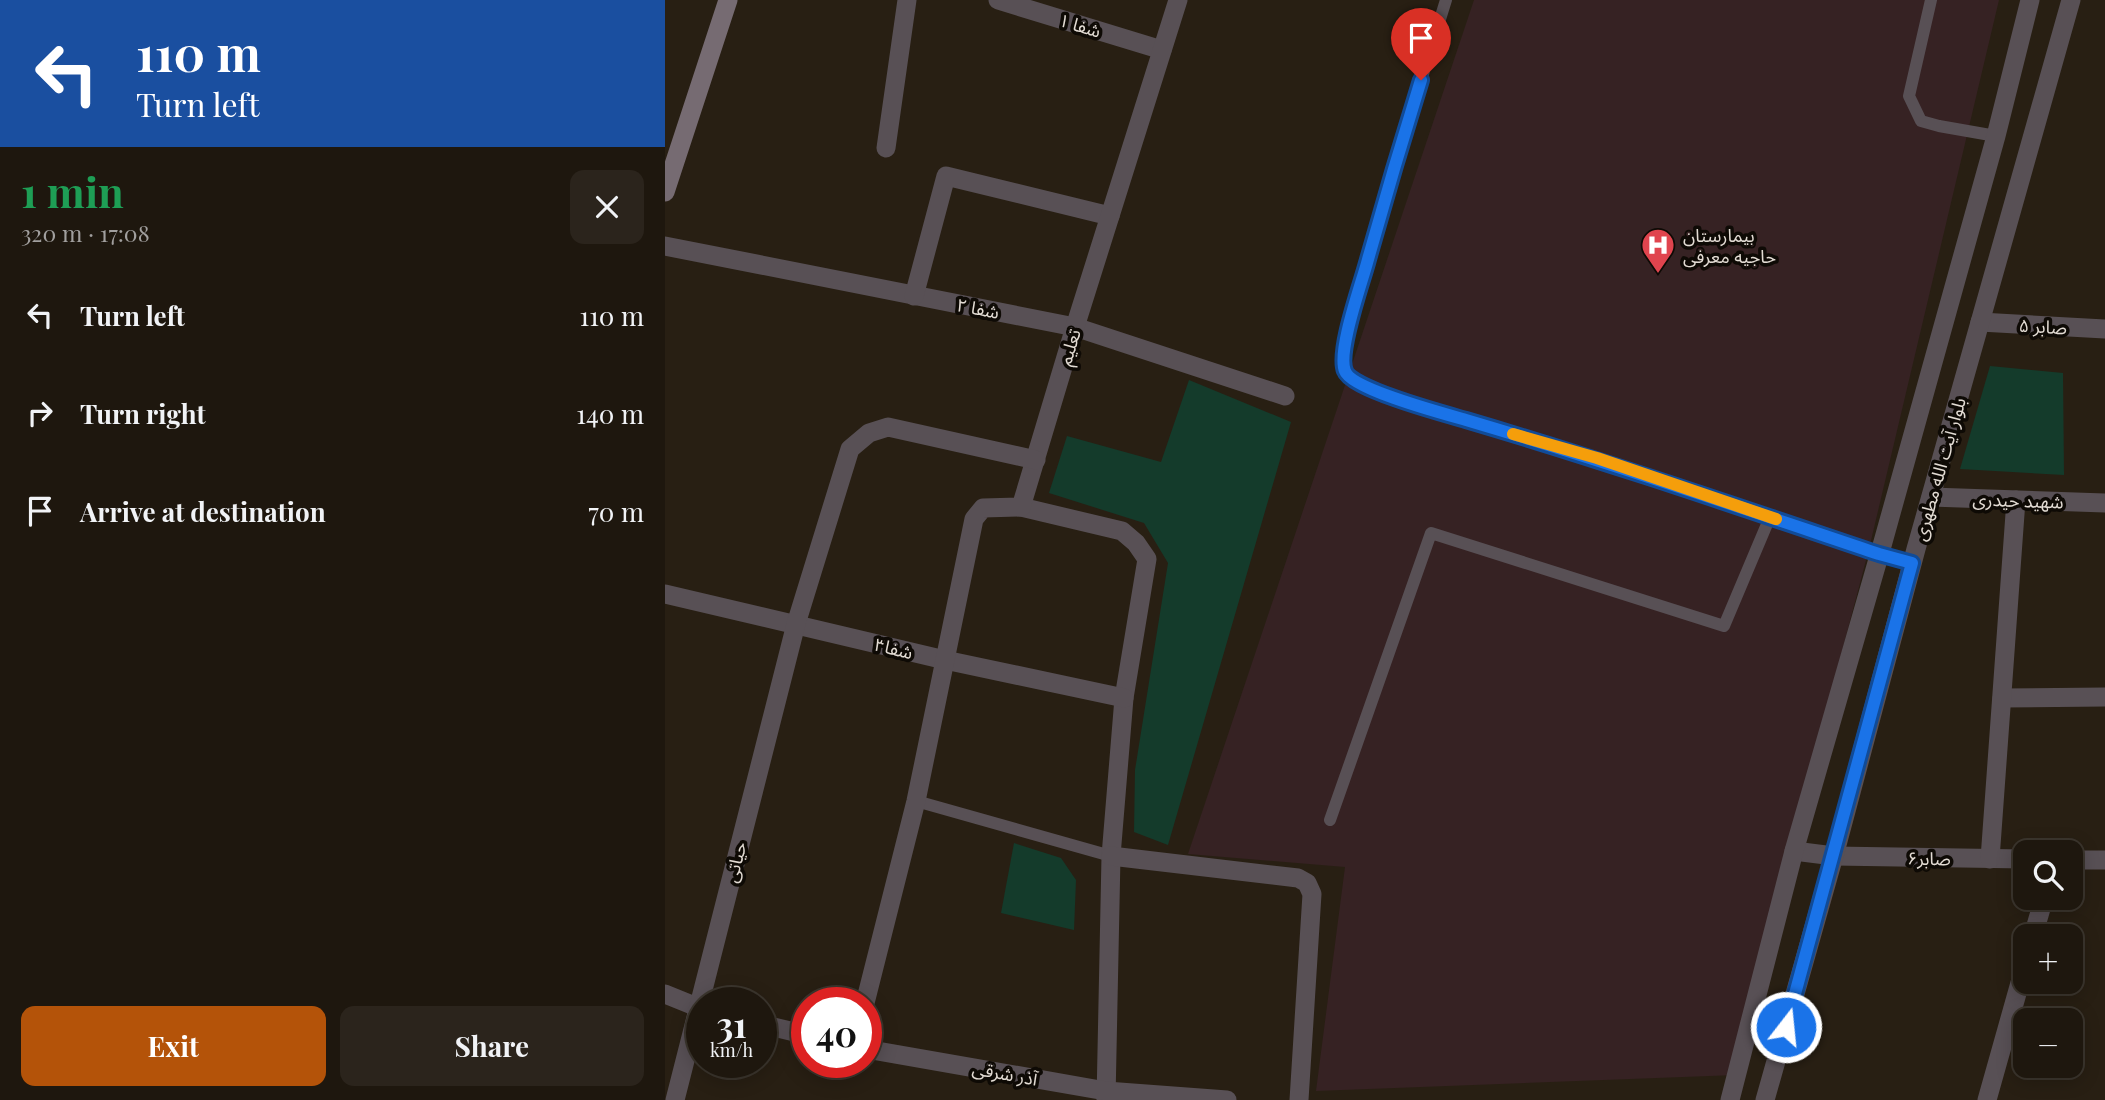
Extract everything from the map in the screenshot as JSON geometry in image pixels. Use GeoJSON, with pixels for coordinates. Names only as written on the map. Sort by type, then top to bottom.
{"type":"FeatureCollection","features":[{"type":"Feature","properties":{"kind":"main road"},"geometry":{"type":"LineString","coordinates":[[665,192],[728,0]]}},
{"type":"Feature","properties":{"kind":"street"},"geometry":{"type":"LineString","coordinates":[[886,148],[907,0]]}},
{"type":"Feature","properties":{"kind":"street","name":"شفا ۱"},"geometry":{"type":"LineString","coordinates":[[998,0],[1162,50]]}},
{"type":"Feature","properties":{"kind":"street","name":"تعلیم"},"geometry":{"type":"LineString","coordinates":[[1021,507],[1178,0]]}},
{"type":"Feature","properties":{"kind":"street","name":"بلوار آیت الله مطهری"},"geometry":{"type":"LineString","coordinates":[[1730,1100],[1794,851],[1996,136],[2030,0]]}},
{"type":"Feature","properties":{"kind":"street","name":"بلوار آیت الله مطهری"},"geometry":{"type":"LineString","coordinates":[[1765,1100],[1834,856],[1912,563],[2071,0]]}},
{"type":"Feature","properties":{"kind":"street"},"geometry":{"type":"LineString","coordinates":[[914,296],[946,176],[1110,216]]}},
{"type":"Feature","properties":{"kind":"street","name":"شفا ۲"},"geometry":{"type":"LineString","coordinates":[[665,246],[1075,327],[1285,396]]}},
{"type":"Feature","properties":{"kind":"street","name":"صابر ۵"},"geometry":{"type":"LineString","coordinates":[[1980,322],[2105,330]]}},
{"type":"Feature","properties":{"kind":"street","name":"حیاتی"},"geometry":{"type":"LineString","coordinates":[[705,987],[796,624],[850,449],[869,433],[888,428],[1036,460]]}},
{"type":"Feature","properties":{"kind":"street","name":"شهید حیدری"},"geometry":{"type":"LineString","coordinates":[[1931,497],[2105,503]]}},
{"type":"Feature","properties":{"kind":"street"},"geometry":{"type":"LineString","coordinates":[[1990,859],[2016,500]]}},
{"type":"Feature","properties":{"kind":"street"},"geometry":{"type":"LineString","coordinates":[[869,987],[916,801],[977,513],[983,508],[1021,507],[1122,531],[1136,542],[1147,559],[1124,698],[1111,856],[1106,1096]]}},
{"type":"Feature","properties":{"kind":"street"},"geometry":{"type":"LineString","coordinates":[[1879,554],[1912,563]]}},
{"type":"Feature","properties":{"kind":"street","name":"شفا۳"},"geometry":{"type":"LineString","coordinates":[[665,594],[944,660],[1124,698]]}},
{"type":"Feature","properties":{"kind":"street"},"geometry":{"type":"LineString","coordinates":[[2002,698],[2105,696]]}},
{"type":"Feature","properties":{"kind":"street","name":"صابر۶"},"geometry":{"type":"LineString","coordinates":[[1794,851],[1834,856],[2013,859]]}},
{"type":"Feature","properties":{"kind":"street"},"geometry":{"type":"LineString","coordinates":[[1111,856],[1298,878],[1307,883],[1312,894],[1299,1100]]}},
{"type":"Feature","properties":{"kind":"street"},"geometry":{"type":"LineString","coordinates":[[2083,860],[2105,860]]}},
{"type":"Feature","properties":{"kind":"street"},"geometry":{"type":"LineString","coordinates":[[665,994],[686,1002]]}},
{"type":"Feature","properties":{"kind":"street"},"geometry":{"type":"LineString","coordinates":[[1987,1100],[2017,994]]}},
{"type":"Feature","properties":{"kind":"street","name":"آذر شرقی"},"geometry":{"type":"LineString","coordinates":[[882,1052],[1106,1096],[1227,1100]]}},
{"type":"Feature","properties":{"kind":"street","name":"حیاتی"},"geometry":{"type":"LineString","coordinates":[[675,1100],[686,1060]]}},
{"type":"Feature","properties":{"kind":"lane"},"geometry":{"type":"LineString","coordinates":[[1446,0],[1353,310],[1343,355],[1344,370],[1348,377],[1361,385],[1424,408],[1597,458],[1879,554]]}},
{"type":"Feature","properties":{"kind":"lane"},"geometry":{"type":"LineString","coordinates":[[1931,0],[1909,96],[1915,109],[1921,121],[1996,136]]}},
{"type":"Feature","properties":{"kind":"lane"},"geometry":{"type":"LineString","coordinates":[[1330,820],[1431,533],[1724,626],[1770,517]]}},
{"type":"Feature","properties":{"kind":"lane"},"geometry":{"type":"LineString","coordinates":[[916,801],[1111,856]]}},
{"type":"Feature","properties":{"kind":"shaded area","name":"بیمارستان حاجیه معرفی"},"geometry":{"type":"Polygon","coordinates":[[[1474,0],[1999,0],[1869,549],[1795,829],[1736,1075],[1316,1091],[1345,867],[1188,854],[1474,0]]]}},
{"type":"Feature","properties":{"kind":"green space"},"geometry":{"type":"Polygon","coordinates":[[[1990,366],[2063,373],[2064,475],[1960,469],[1990,366]]]}},
{"type":"Feature","properties":{"kind":"green space"},"geometry":{"type":"Polygon","coordinates":[[[1189,380],[1291,422],[1168,845],[1134,832],[1135,770],[1168,563],[1144,523],[1049,493],[1067,436],[1161,462],[1189,380]]]}},
{"type":"Feature","properties":{"kind":"green space"},"geometry":{"type":"Polygon","coordinates":[[[1014,843],[1061,858],[1076,880],[1074,930],[1001,913],[1014,843]]]}},
{"type":"Feature","properties":{"kind":"slow traffic"},"geometry":{"type":"LineString","coordinates":[[1513,434],[1597,458],[1776,519]]}},
{"type":"Feature","properties":{"kind":"place","name":"بیمارستان حاجیه معرفی"},"geometry":{"type":"Point","coordinates":[1658,275]}},
{"type":"Feature","properties":{"kind":"route"},"geometry":{"type":"LineString","coordinates":[[1421,80],[1353,310],[1343,355],[1344,370],[1348,377],[1354,382],[1424,408],[1597,458],[1912,563],[1786,1027]]}}]}
